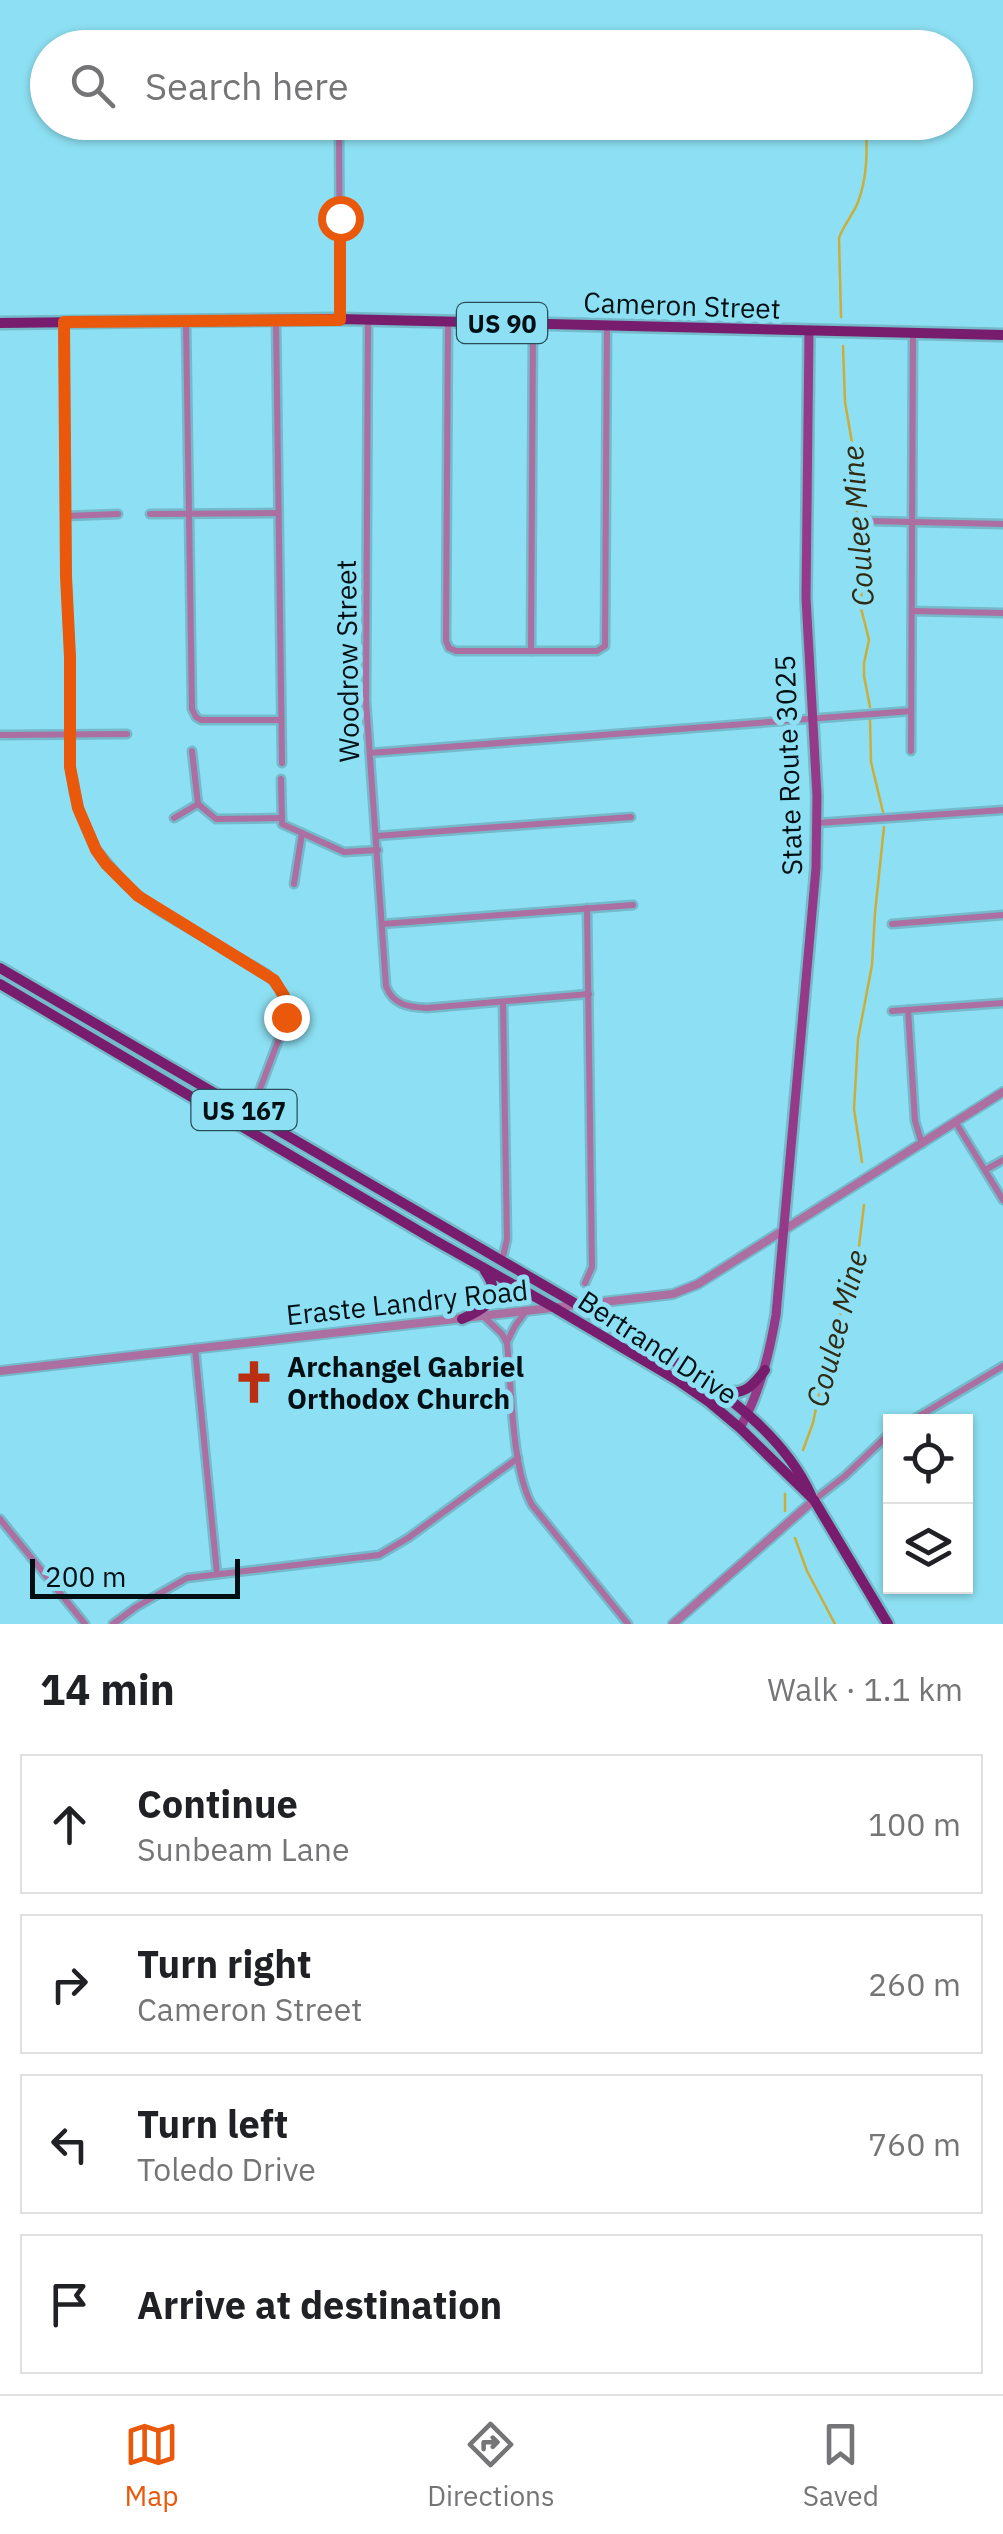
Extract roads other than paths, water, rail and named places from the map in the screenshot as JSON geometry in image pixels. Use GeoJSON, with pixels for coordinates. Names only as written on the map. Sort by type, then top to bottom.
{"type":"FeatureCollection","features":[{"type":"Feature","properties":{"kind":"main road","name":"Cameron Street"},"geometry":{"type":"LineString","coordinates":[[0,323],[368,320],[1003,335]]}},
{"type":"Feature","properties":{"kind":"main road","name":"State Route 3025"},"geometry":{"type":"LineString","coordinates":[[740,1428],[765,1370],[776,1315],[814,906],[818,824],[806,598],[808,332]]}},
{"type":"Feature","properties":{"kind":"main road","name":"Bertrand Drive"},"geometry":{"type":"LineString","coordinates":[[0,968],[579,1305],[718,1391],[748,1414],[787,1454],[888,1624]]}},
{"type":"Feature","properties":{"kind":"main road","name":"Bertrand Drive"},"geometry":{"type":"LineString","coordinates":[[0,984],[690,1388],[740,1428],[814,1500]]}},
{"type":"Feature","properties":{"kind":"main road"},"geometry":{"type":"LineString","coordinates":[[462,1318],[480,1311],[492,1298],[492,1282],[481,1266]]}},
{"type":"Feature","properties":{"kind":"main road"},"geometry":{"type":"LineString","coordinates":[[718,1391],[747,1391],[765,1370]]}},
{"type":"Feature","properties":{"kind":"street"},"geometry":{"type":"LineString","coordinates":[[339,140],[340,320]]}},
{"type":"Feature","properties":{"kind":"street"},"geometry":{"type":"LineString","coordinates":[[276,319],[282,763]]}},
{"type":"Feature","properties":{"kind":"street"},"geometry":{"type":"LineString","coordinates":[[186,320],[192,709],[201,720],[280,720]]}},
{"type":"Feature","properties":{"kind":"street","name":"Woodrow Street"},"geometry":{"type":"LineString","coordinates":[[368,320],[366,701],[386,986],[392,998],[404,1005],[427,1008],[503,1002]]}},
{"type":"Feature","properties":{"kind":"street"},"geometry":{"type":"LineString","coordinates":[[64,322],[70,735],[78,808],[87,833],[106,864],[127,886],[147,903],[259,969],[282,992],[286,1010],[283,1028],[250,1114]]}},
{"type":"Feature","properties":{"kind":"street"},"geometry":{"type":"LineString","coordinates":[[448,322],[446,641],[456,651],[597,652],[604,648],[607,326]]}},
{"type":"Feature","properties":{"kind":"street"},"geometry":{"type":"LineString","coordinates":[[531,651],[533,324]]}},
{"type":"Feature","properties":{"kind":"street"},"geometry":{"type":"LineString","coordinates":[[911,750],[913,334]]}},
{"type":"Feature","properties":{"kind":"street"},"geometry":{"type":"LineString","coordinates":[[150,514],[278,513]]}},
{"type":"Feature","properties":{"kind":"street"},"geometry":{"type":"LineString","coordinates":[[66,516],[118,514]]}},
{"type":"Feature","properties":{"kind":"street"},"geometry":{"type":"LineString","coordinates":[[868,521],[1003,524]]}},
{"type":"Feature","properties":{"kind":"street"},"geometry":{"type":"LineString","coordinates":[[912,611],[1003,613]]}},
{"type":"Feature","properties":{"kind":"street"},"geometry":{"type":"LineString","coordinates":[[370,753],[911,711]]}},
{"type":"Feature","properties":{"kind":"street"},"geometry":{"type":"LineString","coordinates":[[0,735],[127,734]]}},
{"type":"Feature","properties":{"kind":"street"},"geometry":{"type":"LineString","coordinates":[[192,751],[198,804],[216,819],[282,818]]}},
{"type":"Feature","properties":{"kind":"street"},"geometry":{"type":"LineString","coordinates":[[281,779],[282,824],[344,852],[378,850]]}},
{"type":"Feature","properties":{"kind":"street"},"geometry":{"type":"LineString","coordinates":[[174,818],[198,804]]}},
{"type":"Feature","properties":{"kind":"street"},"geometry":{"type":"LineString","coordinates":[[818,824],[1003,810]]}},
{"type":"Feature","properties":{"kind":"street"},"geometry":{"type":"LineString","coordinates":[[376,836],[630,816]]}},
{"type":"Feature","properties":{"kind":"street"},"geometry":{"type":"LineString","coordinates":[[294,884],[302,833]]}},
{"type":"Feature","properties":{"kind":"street"},"geometry":{"type":"LineString","coordinates":[[382,924],[633,904]]}},
{"type":"Feature","properties":{"kind":"street"},"geometry":{"type":"LineString","coordinates":[[585,1283],[592,1267],[587,908]]}},
{"type":"Feature","properties":{"kind":"street"},"geometry":{"type":"LineString","coordinates":[[892,924],[1003,914]]}},
{"type":"Feature","properties":{"kind":"street"},"geometry":{"type":"LineString","coordinates":[[502,1261],[507,1239],[503,1002],[589,994]]}},
{"type":"Feature","properties":{"kind":"street"},"geometry":{"type":"LineString","coordinates":[[892,1011],[1003,1003]]}},
{"type":"Feature","properties":{"kind":"street"},"geometry":{"type":"LineString","coordinates":[[908,1010],[915,1121],[922,1144]]}},
{"type":"Feature","properties":{"kind":"street","name":"Eraste Landry Road"},"geometry":{"type":"LineString","coordinates":[[0,1371],[654,1298],[685,1290],[1003,1092]]}},
{"type":"Feature","properties":{"kind":"street"},"geometry":{"type":"LineString","coordinates":[[956,1123],[1003,1200]]}},
{"type":"Feature","properties":{"kind":"street"},"geometry":{"type":"LineString","coordinates":[[985,1170],[1003,1160]]}},
{"type":"Feature","properties":{"kind":"street"},"geometry":{"type":"LineString","coordinates":[[336,1180],[344,1170]]}},
{"type":"Feature","properties":{"kind":"street"},"geometry":{"type":"LineString","coordinates":[[526,1312],[507,1343],[518,1458],[526,1494],[628,1624]]}},
{"type":"Feature","properties":{"kind":"street"},"geometry":{"type":"LineString","coordinates":[[484,1316],[507,1343]]}},
{"type":"Feature","properties":{"kind":"street"},"geometry":{"type":"LineString","coordinates":[[195,1348],[217,1574]]}},
{"type":"Feature","properties":{"kind":"street"},"geometry":{"type":"LineString","coordinates":[[922,1414],[1003,1366]]}},
{"type":"Feature","properties":{"kind":"street"},"geometry":{"type":"LineString","coordinates":[[674,1624],[883,1439]]}},
{"type":"Feature","properties":{"kind":"street"},"geometry":{"type":"LineString","coordinates":[[113,1624],[182,1580],[379,1555],[518,1458]]}},
{"type":"Feature","properties":{"kind":"street"},"geometry":{"type":"LineString","coordinates":[[0,1519],[85,1624]]}},
{"type":"Feature","properties":{"kind":"waterway","name":"Coulee Mine"},"geometry":{"type":"LineString","coordinates":[[841,317],[839,238],[864,182],[867,140]]}},
{"type":"Feature","properties":{"kind":"waterway","name":"Coulee Mine"},"geometry":{"type":"LineString","coordinates":[[843,346],[845,402],[855,460],[863,564],[861,608],[869,640],[864,676],[870,707]]}},
{"type":"Feature","properties":{"kind":"waterway","name":"Coulee Mine"},"geometry":{"type":"LineString","coordinates":[[870,720],[871,762],[883,812]]}},
{"type":"Feature","properties":{"kind":"waterway","name":"Coulee Mine"},"geometry":{"type":"LineString","coordinates":[[862,1162],[854,1109],[858,1039],[872,965],[884,827]]}},
{"type":"Feature","properties":{"kind":"waterway","name":"Coulee Mine"},"geometry":{"type":"LineString","coordinates":[[803,1450],[813,1423],[829,1346],[856,1271],[864,1205]]}},
{"type":"Feature","properties":{"kind":"waterway","name":"Coulee Mine"},"geometry":{"type":"LineString","coordinates":[[785,1494],[785,1511]]}},
{"type":"Feature","properties":{"kind":"waterway","name":"Coulee Mine"},"geometry":{"type":"LineString","coordinates":[[795,1538],[807,1571],[835,1624]]}},
{"type":"Feature","properties":{"kind":"place","name":"Archangel Gabriel Orthodox Church"},"geometry":{"type":"Point","coordinates":[254,1382]}}]}
